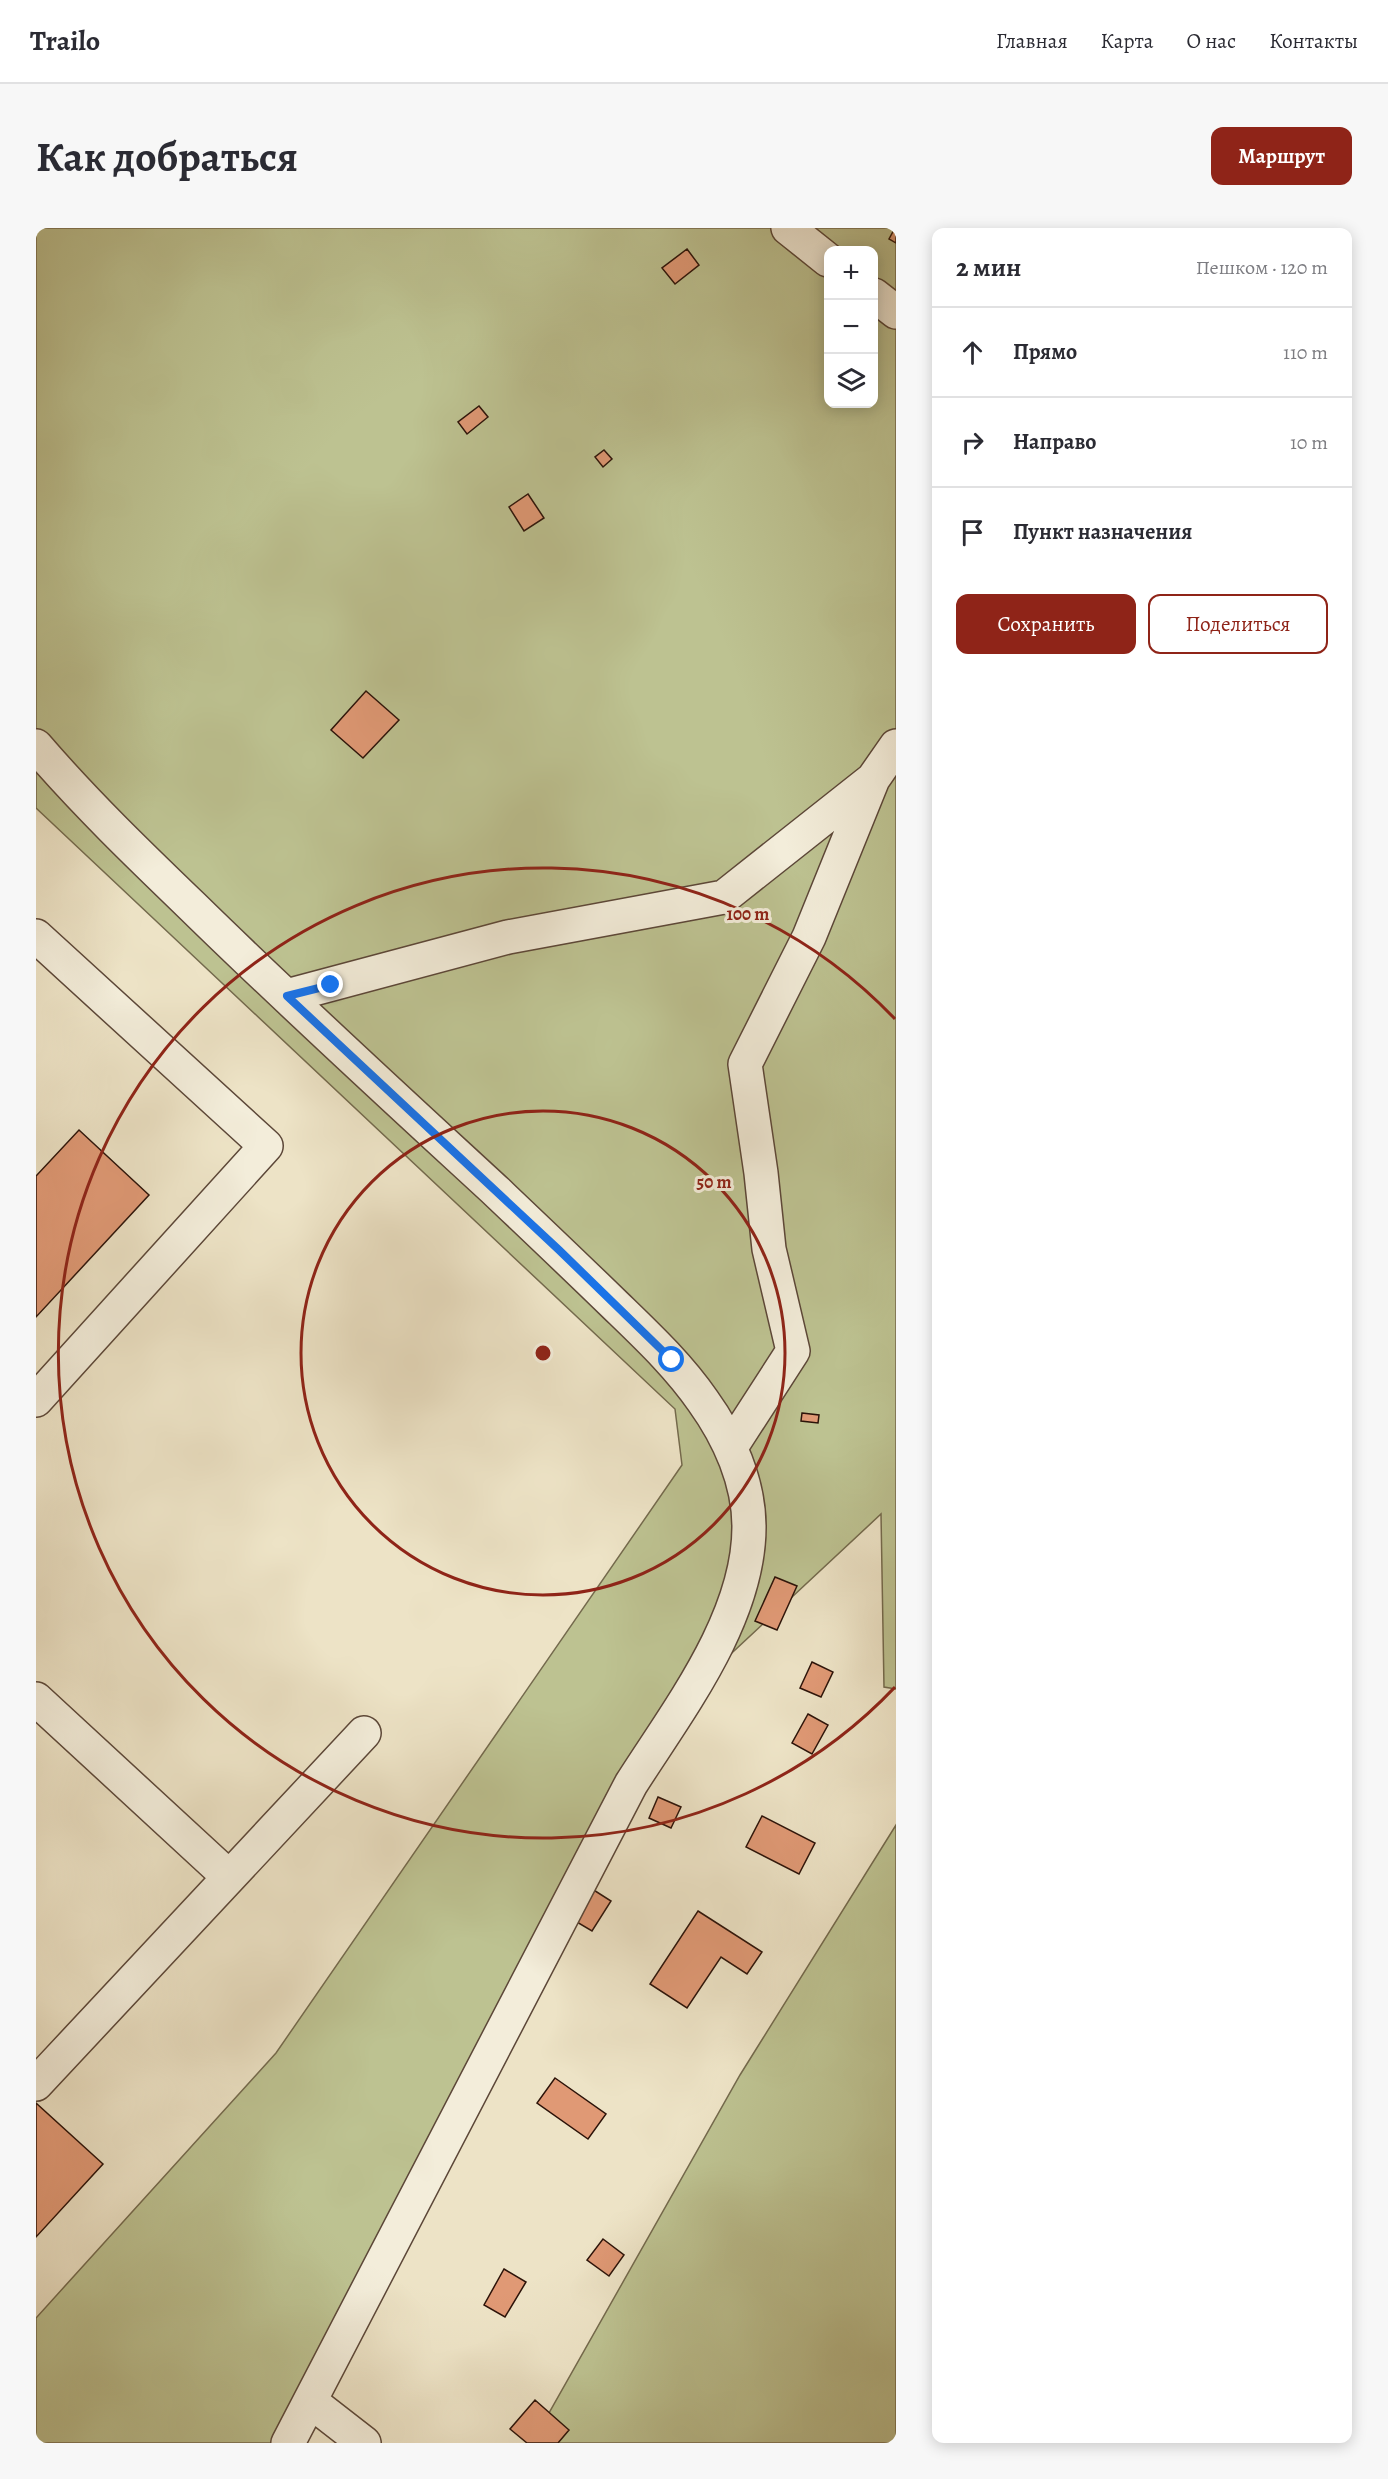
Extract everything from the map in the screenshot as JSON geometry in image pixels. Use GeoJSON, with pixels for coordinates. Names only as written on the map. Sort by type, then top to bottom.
{"type":"FeatureCollection","features":[{"type":"Feature","properties":{"kind":"street"},"geometry":{"type":"LineString","coordinates":[[788,228],[824,257]]}},
{"type":"Feature","properties":{"kind":"street"},"geometry":{"type":"LineString","coordinates":[[878,299],[896,312]]}},
{"type":"Feature","properties":{"kind":"street"},"geometry":{"type":"LineString","coordinates":[[36,746],[125,841],[672,1360],[705,1403],[731,1447],[744,1488],[749,1526],[745,1569],[725,1626],[690,1692],[631,1784],[288,2443]]}},
{"type":"Feature","properties":{"kind":"street"},"geometry":{"type":"LineString","coordinates":[[731,1447],[793,1351],[769,1250],[761,1173],[745,1064],[809,937],[873,779],[896,746]]}},
{"type":"Feature","properties":{"kind":"street"},"geometry":{"type":"LineString","coordinates":[[287,996],[508,937],[724,897],[873,779]]}},
{"type":"Feature","properties":{"kind":"street"},"geometry":{"type":"LineString","coordinates":[[36,936],[266,1146],[36,1400]]}},
{"type":"Feature","properties":{"kind":"street"},"geometry":{"type":"LineString","coordinates":[[36,1698],[229,1877]]}},
{"type":"Feature","properties":{"kind":"street"},"geometry":{"type":"LineString","coordinates":[[36,2084],[364,1733]]}},
{"type":"Feature","properties":{"kind":"street"},"geometry":{"type":"LineString","coordinates":[[310,2401],[364,2443]]}},
{"type":"Feature","properties":{"kind":"green space"},"geometry":{"type":"Polygon","coordinates":[[[36,228],[896,228],[896,1689],[884,1687],[881,1514],[690,1692],[288,2443],[36,2443],[36,2318],[276,2053],[682,1465],[675,1409],[36,808],[36,228]]]}},
{"type":"Feature","properties":{"kind":"green space"},"geometry":{"type":"Polygon","coordinates":[[[896,1825],[896,2443],[532,2443],[740,2075],[896,1825]]]}},
{"type":"Feature","properties":{"kind":"building"},"geometry":{"type":"Polygon","coordinates":[[[896,228],[896,243],[889,239],[896,228]]]}},
{"type":"Feature","properties":{"kind":"building"},"geometry":{"type":"Polygon","coordinates":[[[687,249],[699,265],[675,284],[662,268],[687,249]]]}},
{"type":"Feature","properties":{"kind":"building"},"geometry":{"type":"Polygon","coordinates":[[[479,406],[488,417],[467,434],[458,422],[479,406]]]}},
{"type":"Feature","properties":{"kind":"building"},"geometry":{"type":"Polygon","coordinates":[[[604,450],[612,459],[603,467],[595,457],[604,450]]]}},
{"type":"Feature","properties":{"kind":"building"},"geometry":{"type":"Polygon","coordinates":[[[528,494],[544,518],[524,531],[509,507],[528,494]]]}},
{"type":"Feature","properties":{"kind":"building"},"geometry":{"type":"Polygon","coordinates":[[[366,691],[399,720],[363,758],[331,730],[366,691]]]}},
{"type":"Feature","properties":{"kind":"building"},"geometry":{"type":"Polygon","coordinates":[[[79,1130],[149,1195],[36,1317],[36,1176],[79,1130]]]}},
{"type":"Feature","properties":{"kind":"building"},"geometry":{"type":"Polygon","coordinates":[[[802,1413],[819,1415],[818,1423],[801,1421],[802,1413]]]}},
{"type":"Feature","properties":{"kind":"building"},"geometry":{"type":"Polygon","coordinates":[[[775,1577],[797,1586],[777,1630],[755,1621],[775,1577]]]}},
{"type":"Feature","properties":{"kind":"building"},"geometry":{"type":"Polygon","coordinates":[[[812,1662],[833,1672],[821,1697],[800,1688],[812,1662]]]}},
{"type":"Feature","properties":{"kind":"building"},"geometry":{"type":"Polygon","coordinates":[[[808,1714],[828,1725],[812,1754],[792,1743],[808,1714]]]}},
{"type":"Feature","properties":{"kind":"building"},"geometry":{"type":"Polygon","coordinates":[[[658,1797],[681,1807],[671,1828],[649,1818],[658,1797]]]}},
{"type":"Feature","properties":{"kind":"building"},"geometry":{"type":"Polygon","coordinates":[[[762,1816],[815,1843],[799,1874],[746,1847],[762,1816]]]}},
{"type":"Feature","properties":{"kind":"building"},"geometry":{"type":"Polygon","coordinates":[[[589,1887],[611,1901],[592,1931],[570,1918],[589,1887]]]}},
{"type":"Feature","properties":{"kind":"building"},"geometry":{"type":"Polygon","coordinates":[[[698,1911],[762,1952],[747,1974],[721,1957],[687,2008],[650,1984],[698,1911]]]}},
{"type":"Feature","properties":{"kind":"building"},"geometry":{"type":"Polygon","coordinates":[[[555,2078],[606,2114],[588,2139],[537,2103],[555,2078]]]}},
{"type":"Feature","properties":{"kind":"building"},"geometry":{"type":"Polygon","coordinates":[[[36,2103],[103,2164],[36,2237],[36,2103]]]}},
{"type":"Feature","properties":{"kind":"building"},"geometry":{"type":"Polygon","coordinates":[[[603,2239],[624,2255],[609,2276],[587,2260],[603,2239]]]}},
{"type":"Feature","properties":{"kind":"building"},"geometry":{"type":"Polygon","coordinates":[[[504,2269],[526,2282],[505,2317],[484,2305],[504,2269]]]}},
{"type":"Feature","properties":{"kind":"building"},"geometry":{"type":"Polygon","coordinates":[[[535,2400],[569,2430],[558,2443],[527,2443],[510,2429],[535,2400]]]}},
{"type":"Feature","properties":{"kind":"route"},"geometry":{"type":"LineString","coordinates":[[331,985],[287,996],[559,1250],[672,1360]]}}]}
